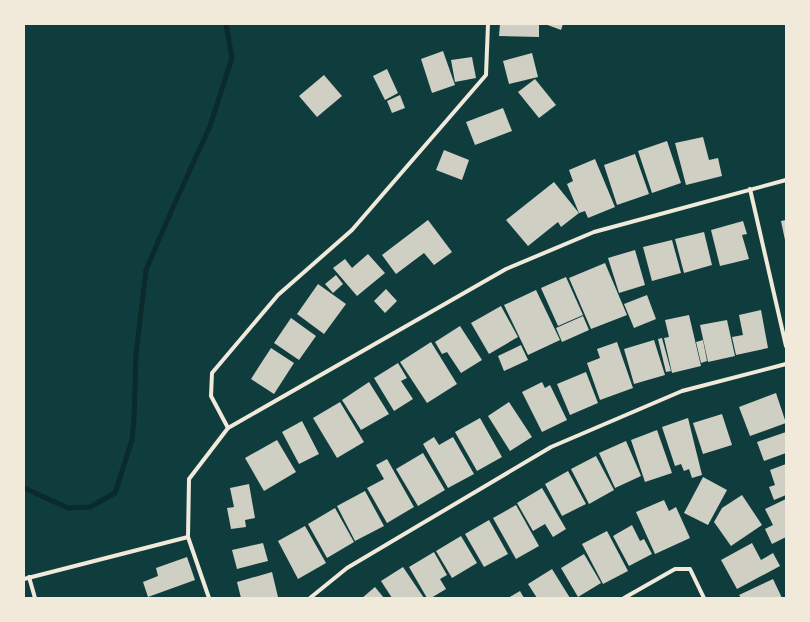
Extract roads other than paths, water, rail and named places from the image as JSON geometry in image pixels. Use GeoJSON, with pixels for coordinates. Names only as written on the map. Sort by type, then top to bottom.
{"type":"FeatureCollection","features":[{"type":"Feature","properties":{"kind":"street"},"geometry":{"type":"LineString","coordinates":[[228,428],[211,396],[212,373],[278,295],[352,230],[486,75],[488,24]]}},
{"type":"Feature","properties":{"kind":"street"},"geometry":{"type":"LineString","coordinates":[[209,598],[188,537],[189,479],[228,428],[506,269],[594,232],[786,180]]}},
{"type":"Feature","properties":{"kind":"street"},"geometry":{"type":"LineString","coordinates":[[750,190],[786,346]]}},
{"type":"Feature","properties":{"kind":"street"},"geometry":{"type":"LineString","coordinates":[[310,598],[347,568],[551,447],[682,391],[786,364]]}},
{"type":"Feature","properties":{"kind":"street"},"geometry":{"type":"LineString","coordinates":[[24,579],[188,537]]}},
{"type":"Feature","properties":{"kind":"street"},"geometry":{"type":"LineString","coordinates":[[624,598],[675,569],[690,569],[704,598]]}},
{"type":"Feature","properties":{"kind":"street"},"geometry":{"type":"LineString","coordinates":[[29,577],[35,598]]}},
{"type":"Feature","properties":{"kind":"waterway"},"geometry":{"type":"LineString","coordinates":[[24,488],[68,508],[90,507],[115,493],[132,440],[136,354],[146,270],[210,126],[232,58],[226,24]]}}]}
